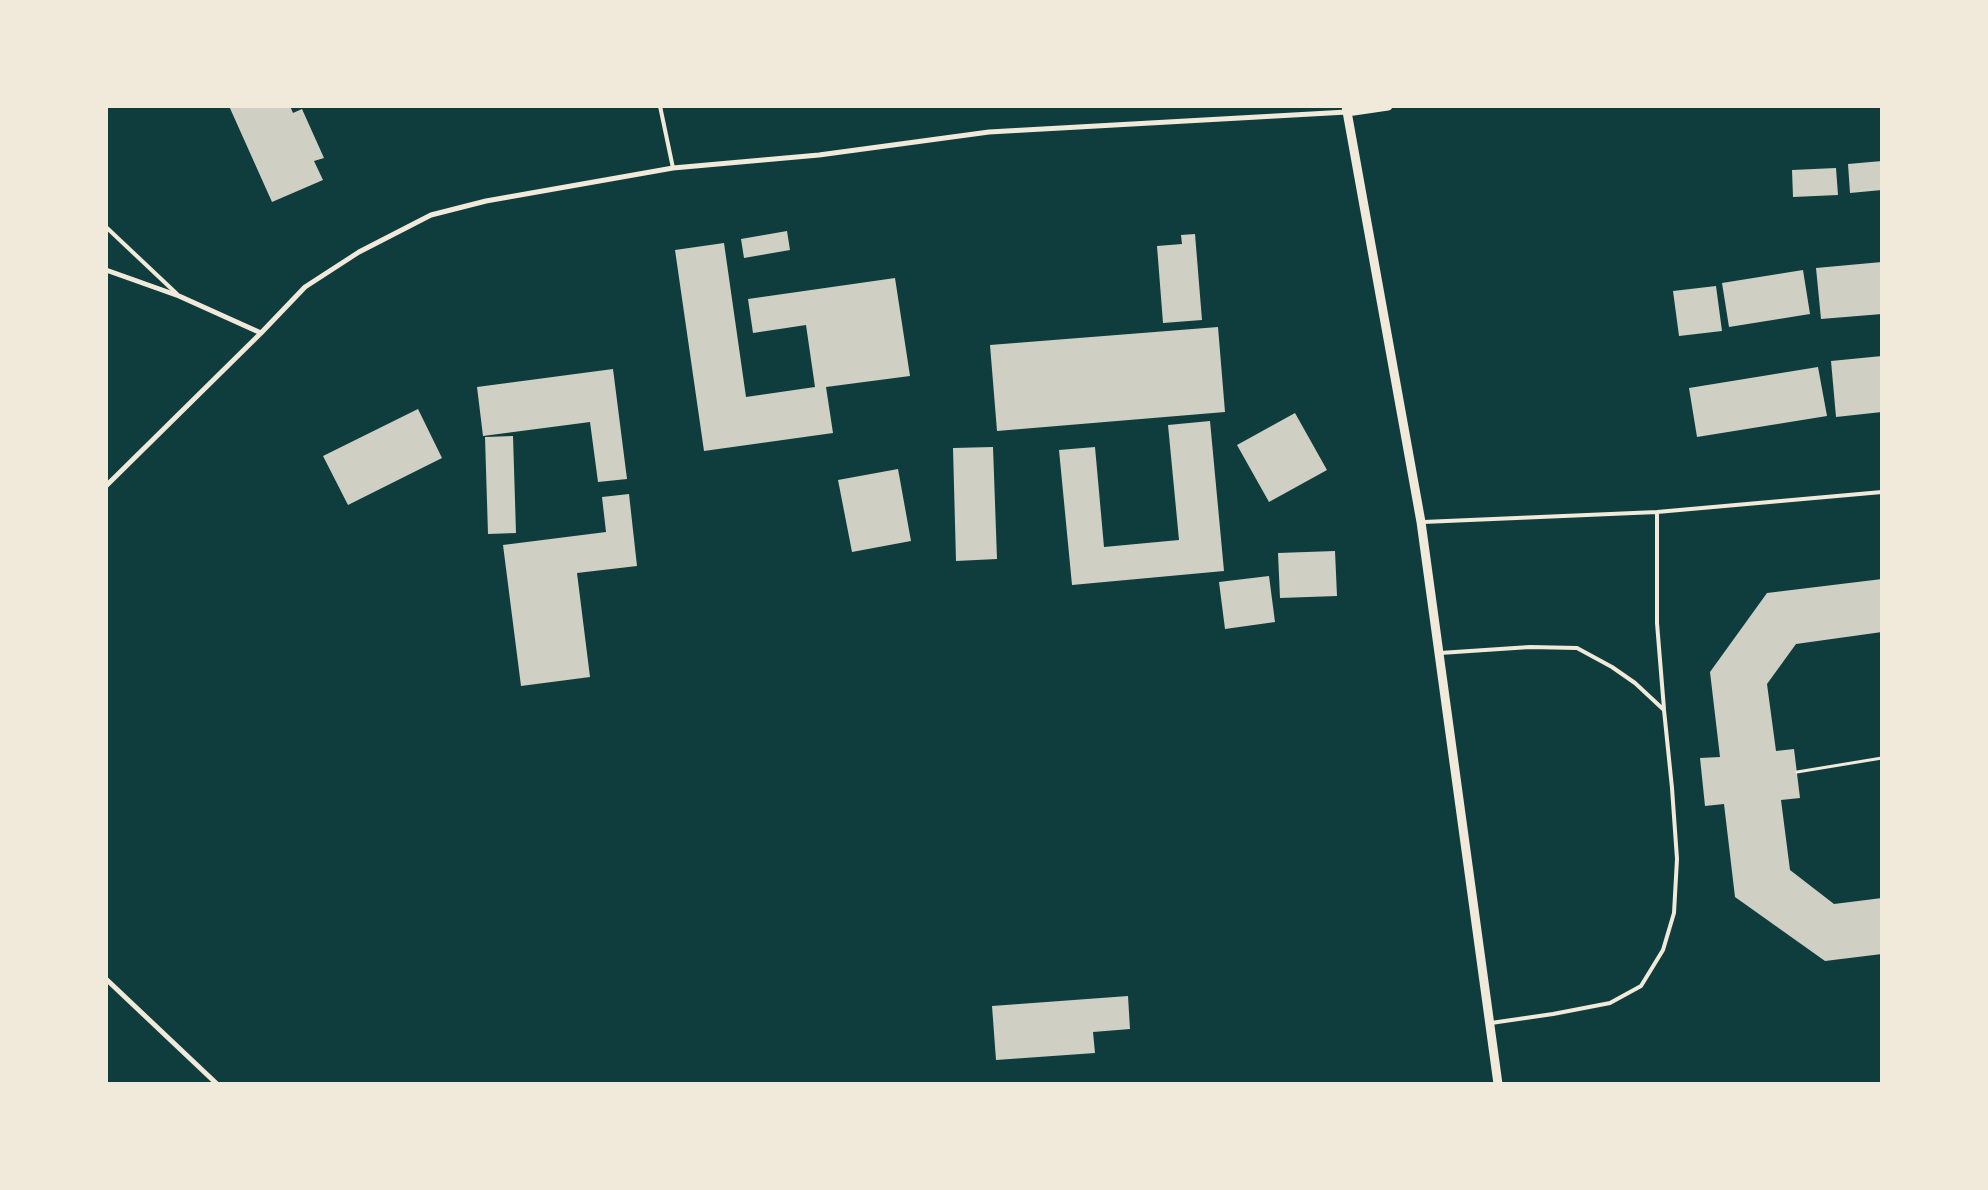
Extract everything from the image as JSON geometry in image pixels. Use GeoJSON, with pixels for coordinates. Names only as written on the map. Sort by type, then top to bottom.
{"type":"FeatureCollection","features":[{"type":"Feature","properties":{"kind":"street"},"geometry":{"type":"LineString","coordinates":[[106,486],[305,287],[359,252],[431,215],[486,201],[673,168],[819,155],[989,132],[1388,106]]}},
{"type":"Feature","properties":{"kind":"street"},"geometry":{"type":"LineString","coordinates":[[1346,109],[1422,522],[1498,1084]]}},
{"type":"Feature","properties":{"kind":"street"},"geometry":{"type":"LineString","coordinates":[[106,270],[179,296],[261,333]]}},
{"type":"Feature","properties":{"kind":"street"},"geometry":{"type":"LineString","coordinates":[[106,978],[217,1084]]}},
{"type":"Feature","properties":{"kind":"lane"},"geometry":{"type":"LineString","coordinates":[[660,106],[673,168]]}},
{"type":"Feature","properties":{"kind":"lane"},"geometry":{"type":"LineString","coordinates":[[106,227],[179,296]]}},
{"type":"Feature","properties":{"kind":"lane"},"geometry":{"type":"LineString","coordinates":[[1422,522],[1657,512],[1882,492]]}},
{"type":"Feature","properties":{"kind":"lane"},"geometry":{"type":"LineString","coordinates":[[1490,1022],[1553,1014],[1610,1003],[1640,986],[1663,950],[1674,913],[1677,858],[1657,623],[1657,512]]}},
{"type":"Feature","properties":{"kind":"lane"},"geometry":{"type":"LineString","coordinates":[[1439,653],[1530,646],[1577,648],[1612,667],[1635,683],[1664,710]]}},
{"type":"Feature","properties":{"kind":"path"},"geometry":{"type":"LineString","coordinates":[[1797,772],[1882,758]]}},
{"type":"Feature","properties":{"kind":"building"},"geometry":{"type":"Polygon","coordinates":[[[229,106],[290,106],[293,113],[302,109],[324,158],[314,161],[323,180],[272,202],[229,106]]]}},
{"type":"Feature","properties":{"kind":"building"},"geometry":{"type":"Polygon","coordinates":[[[1882,161],[1882,190],[1850,193],[1848,164],[1882,161]]]}},
{"type":"Feature","properties":{"kind":"building"},"geometry":{"type":"Polygon","coordinates":[[[1836,168],[1838,195],[1793,197],[1792,170],[1836,168]]]}},
{"type":"Feature","properties":{"kind":"building"},"geometry":{"type":"Polygon","coordinates":[[[787,231],[790,250],[744,258],[741,239],[787,231]]]}},
{"type":"Feature","properties":{"kind":"building"},"geometry":{"type":"Polygon","coordinates":[[[1195,234],[1202,320],[1163,323],[1157,246],[1182,244],[1181,235],[1195,234]]]}},
{"type":"Feature","properties":{"kind":"building"},"geometry":{"type":"Polygon","coordinates":[[[724,243],[746,397],[815,387],[806,325],[753,333],[748,299],[895,278],[910,376],[826,387],[833,433],[704,451],[675,250],[724,243]]]}},
{"type":"Feature","properties":{"kind":"building"},"geometry":{"type":"Polygon","coordinates":[[[1882,262],[1882,314],[1821,319],[1816,268],[1882,262]]]}},
{"type":"Feature","properties":{"kind":"building"},"geometry":{"type":"Polygon","coordinates":[[[1803,270],[1810,314],[1729,327],[1722,283],[1803,270]]]}},
{"type":"Feature","properties":{"kind":"building"},"geometry":{"type":"Polygon","coordinates":[[[1716,286],[1722,331],[1679,336],[1673,291],[1716,286]]]}},
{"type":"Feature","properties":{"kind":"building"},"geometry":{"type":"Polygon","coordinates":[[[1218,327],[1225,412],[997,431],[990,345],[1218,327]]]}},
{"type":"Feature","properties":{"kind":"building"},"geometry":{"type":"Polygon","coordinates":[[[1882,356],[1882,412],[1836,417],[1831,361],[1882,356]]]}},
{"type":"Feature","properties":{"kind":"building"},"geometry":{"type":"Polygon","coordinates":[[[1818,367],[1827,416],[1697,437],[1689,388],[1818,367]]]}},
{"type":"Feature","properties":{"kind":"building"},"geometry":{"type":"Polygon","coordinates":[[[613,369],[627,479],[598,482],[590,422],[483,436],[477,387],[613,369]]]}},
{"type":"Feature","properties":{"kind":"building"},"geometry":{"type":"Polygon","coordinates":[[[418,409],[442,458],[348,505],[323,456],[418,409]]]}},
{"type":"Feature","properties":{"kind":"building"},"geometry":{"type":"Polygon","coordinates":[[[1295,413],[1327,470],[1269,502],[1237,445],[1295,413]]]}},
{"type":"Feature","properties":{"kind":"building"},"geometry":{"type":"Polygon","coordinates":[[[1210,421],[1224,571],[1072,585],[1059,450],[1095,447],[1104,547],[1179,540],[1168,425],[1210,421]]]}},
{"type":"Feature","properties":{"kind":"building"},"geometry":{"type":"Polygon","coordinates":[[[513,436],[516,533],[488,534],[485,437],[513,436]]]}},
{"type":"Feature","properties":{"kind":"building"},"geometry":{"type":"Polygon","coordinates":[[[993,447],[997,559],[956,561],[953,448],[993,447]]]}},
{"type":"Feature","properties":{"kind":"building"},"geometry":{"type":"Polygon","coordinates":[[[898,469],[911,541],[852,552],[838,480],[898,469]]]}},
{"type":"Feature","properties":{"kind":"building"},"geometry":{"type":"Polygon","coordinates":[[[629,494],[637,566],[577,573],[590,677],[521,686],[503,545],[606,532],[602,497],[629,494]]]}},
{"type":"Feature","properties":{"kind":"building"},"geometry":{"type":"Polygon","coordinates":[[[1335,551],[1337,596],[1280,598],[1278,553],[1335,551]]]}},
{"type":"Feature","properties":{"kind":"building"},"geometry":{"type":"Polygon","coordinates":[[[1269,576],[1275,622],[1225,629],[1219,582],[1269,576]]]}},
{"type":"Feature","properties":{"kind":"building"},"geometry":{"type":"Polygon","coordinates":[[[1882,579],[1882,632],[1796,644],[1767,684],[1776,751],[1794,749],[1800,798],[1781,800],[1790,870],[1834,904],[1882,898],[1882,954],[1825,961],[1735,897],[1724,804],[1705,806],[1700,758],[1720,757],[1710,672],[1767,593],[1882,579]]]}},
{"type":"Feature","properties":{"kind":"building"},"geometry":{"type":"Polygon","coordinates":[[[1128,996],[1130,1029],[1093,1032],[1095,1053],[996,1060],[992,1006],[1128,996]]]}}]}
